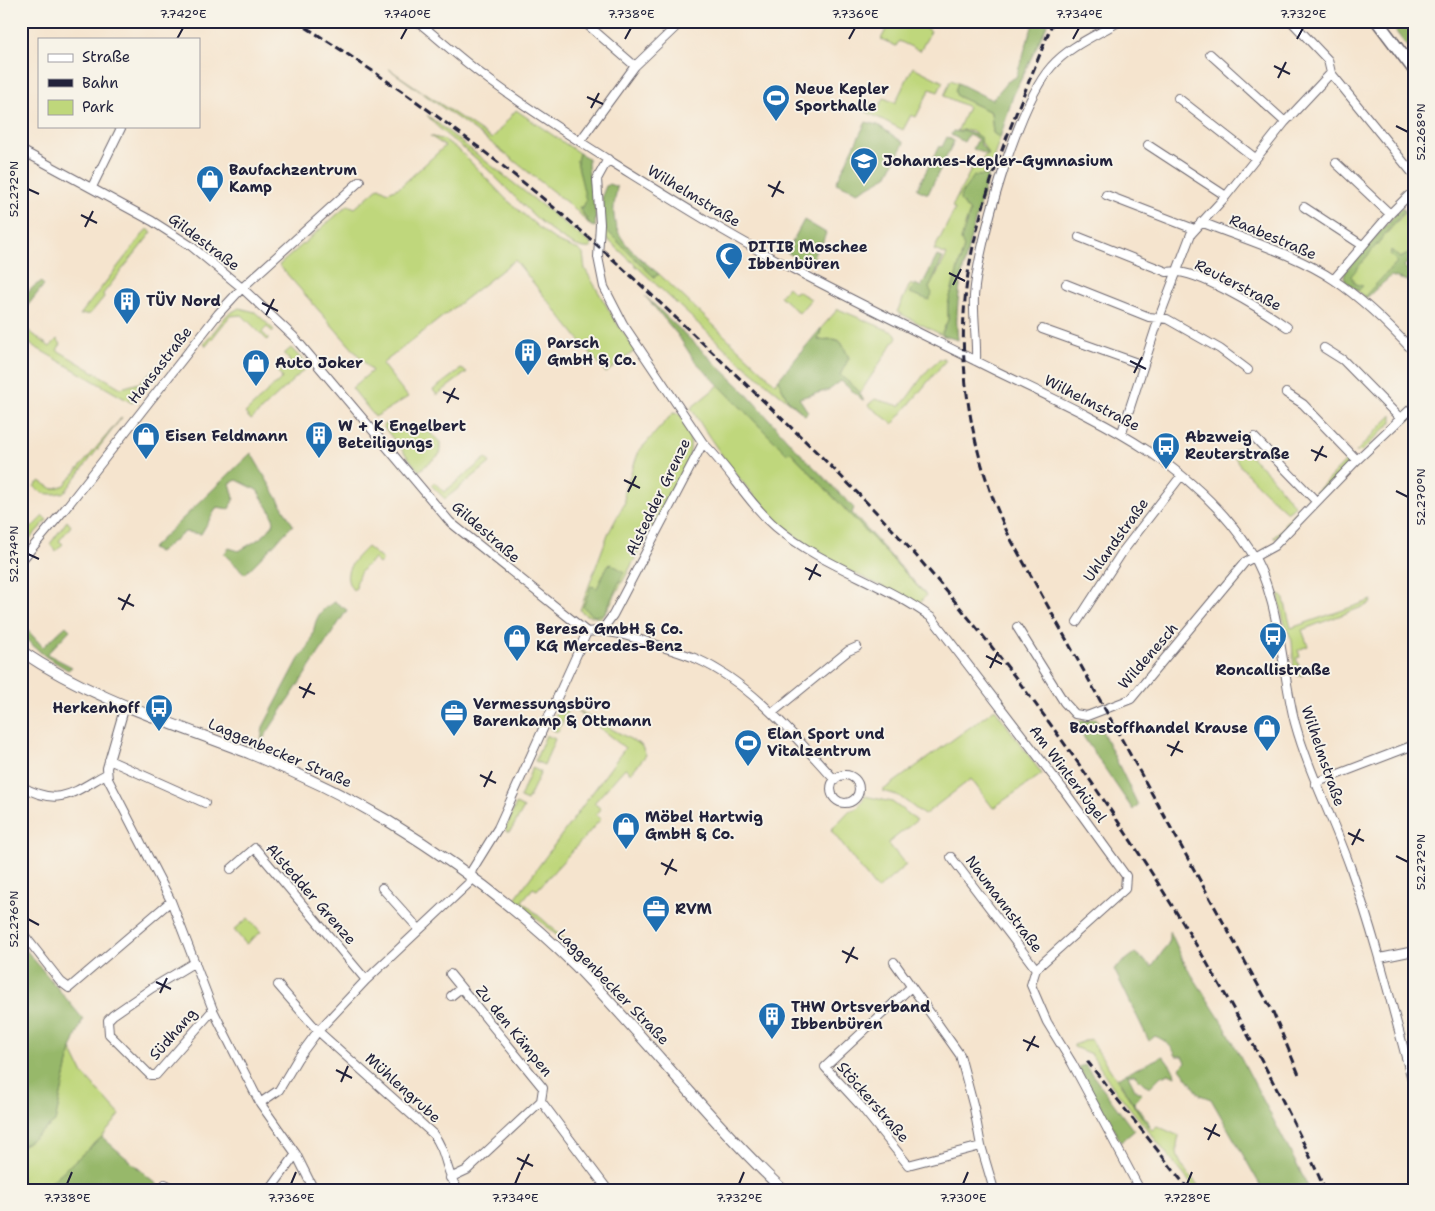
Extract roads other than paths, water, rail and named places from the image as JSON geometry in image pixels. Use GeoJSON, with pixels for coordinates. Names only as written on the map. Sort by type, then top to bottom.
{"type":"FeatureCollection","features":[{"type":"Feature","properties":{"kind":"main road"},"geometry":{"type":"LineString","coordinates":[[1377,21],[1414,70]]}},
{"type":"Feature","properties":{"kind":"street","name":"Wilhelmstraße"},"geometry":{"type":"LineString","coordinates":[[417,21],[486,78],[686,209],[777,261],[1122,432],[1181,476],[1215,505],[1236,528],[1254,555],[1273,609],[1286,684],[1296,727],[1315,783],[1350,866],[1380,958],[1414,1087]]}},
{"type":"Feature","properties":{"kind":"street"},"geometry":{"type":"LineString","coordinates":[[583,21],[636,66]]}},
{"type":"Feature","properties":{"kind":"street"},"geometry":{"type":"LineString","coordinates":[[580,141],[636,66],[682,21]]}},
{"type":"Feature","properties":{"kind":"street"},"geometry":{"type":"LineString","coordinates":[[976,361],[974,296],[983,239],[1012,149],[1031,101],[1041,81],[1064,54],[1120,21]]}},
{"type":"Feature","properties":{"kind":"street"},"geometry":{"type":"LineString","coordinates":[[1291,21],[1328,60],[1331,73],[1414,175]]}},
{"type":"Feature","properties":{"kind":"street"},"geometry":{"type":"LineString","coordinates":[[1210,54],[1284,122]]}},
{"type":"Feature","properties":{"kind":"street","name":"Reuterstraße"},"geometry":{"type":"LineString","coordinates":[[1122,432],[1175,270],[1194,229],[1226,196],[1284,122],[1331,73]]}},
{"type":"Feature","properties":{"kind":"street"},"geometry":{"type":"LineString","coordinates":[[1178,98],[1255,158]]}},
{"type":"Feature","properties":{"kind":"street"},"geometry":{"type":"LineString","coordinates":[[92,187],[121,128]]}},
{"type":"Feature","properties":{"kind":"street"},"geometry":{"type":"LineString","coordinates":[[1148,145],[1226,196]]}},
{"type":"Feature","properties":{"kind":"street","name":"Gildestraße"},"geometry":{"type":"LineString","coordinates":[[21,150],[92,187],[191,246],[242,288],[294,337],[450,522],[587,632]]}},
{"type":"Feature","properties":{"kind":"street","name":"Alstedder Grenze"},"geometry":{"type":"LineString","coordinates":[[602,630],[613,615],[704,443],[623,324],[604,287],[598,257],[600,224],[597,179],[608,159]]}},
{"type":"Feature","properties":{"kind":"street"},"geometry":{"type":"LineString","coordinates":[[1336,163],[1390,214]]}},
{"type":"Feature","properties":{"kind":"street","name":"Hansastraße"},"geometry":{"type":"LineString","coordinates":[[21,561],[66,509],[218,314],[242,288],[360,181]]}},
{"type":"Feature","properties":{"kind":"street"},"geometry":{"type":"LineString","coordinates":[[1106,195],[1194,229]]}},
{"type":"Feature","properties":{"kind":"street"},"geometry":{"type":"LineString","coordinates":[[1334,280],[1362,244],[1408,196]]}},
{"type":"Feature","properties":{"kind":"street"},"geometry":{"type":"LineString","coordinates":[[1304,208],[1362,244]]}},
{"type":"Feature","properties":{"kind":"street","name":"Raabestraße"},"geometry":{"type":"LineString","coordinates":[[1201,222],[1288,256],[1334,280],[1386,321],[1414,352]]}},
{"type":"Feature","properties":{"kind":"street","name":"Reuterstraße"},"geometry":{"type":"LineString","coordinates":[[1079,236],[1168,272],[1175,270],[1196,276],[1265,312],[1288,327]]}},
{"type":"Feature","properties":{"kind":"street"},"geometry":{"type":"LineString","coordinates":[[1066,284],[1149,317],[1166,319],[1220,349],[1248,370]]}},
{"type":"Feature","properties":{"kind":"street"},"geometry":{"type":"LineString","coordinates":[[1042,329],[1143,365]]}},
{"type":"Feature","properties":{"kind":"street"},"geometry":{"type":"LineString","coordinates":[[1324,348],[1343,360],[1400,418]]}},
{"type":"Feature","properties":{"kind":"street"},"geometry":{"type":"LineString","coordinates":[[1286,393],[1303,404],[1357,460]]}},
{"type":"Feature","properties":{"kind":"street","name":"Wildenesch"},"geometry":{"type":"LineString","coordinates":[[1017,628],[1064,702],[1075,714],[1087,716],[1131,699],[1245,562],[1254,555],[1274,546],[1357,460],[1414,406]]}},
{"type":"Feature","properties":{"kind":"street"},"geometry":{"type":"LineString","coordinates":[[1254,437],[1316,502]]}},
{"type":"Feature","properties":{"kind":"street","name":"Am Winterhügel"},"geometry":{"type":"LineString","coordinates":[[704,443],[720,459],[756,506],[777,527],[813,554],[911,603],[932,618],[1122,868],[1126,876],[1126,889],[1036,969]]}},
{"type":"Feature","properties":{"kind":"street","name":"Uhlandstraße"},"geometry":{"type":"LineString","coordinates":[[1077,622],[1123,551],[1181,476]]}},
{"type":"Feature","properties":{"kind":"street"},"geometry":{"type":"LineString","coordinates":[[260,1103],[279,1090],[298,1058],[318,1031],[366,980],[469,883],[472,870],[498,828],[587,632],[602,630],[646,642],[698,660],[734,682],[772,713],[834,779]]}},
{"type":"Feature","properties":{"kind":"street"},"geometry":{"type":"LineString","coordinates":[[772,713],[848,651],[857,647]]}},
{"type":"Feature","properties":{"kind":"street","name":"Laggenbecker Straße"},"geometry":{"type":"LineString","coordinates":[[21,651],[53,672],[125,706],[251,754],[308,779],[381,817],[471,876],[574,965],[700,1105],[783,1190]]}},
{"type":"Feature","properties":{"kind":"street"},"geometry":{"type":"LineString","coordinates":[[21,786],[42,796],[59,797],[73,794],[106,774],[125,706]]}},
{"type":"Feature","properties":{"kind":"street"},"geometry":{"type":"LineString","coordinates":[[1315,783],[1414,745]]}},
{"type":"Feature","properties":{"kind":"street"},"geometry":{"type":"LineString","coordinates":[[109,760],[205,803]]}},
{"type":"Feature","properties":{"kind":"street","name":"Südhang"},"geometry":{"type":"LineString","coordinates":[[106,774],[171,901],[213,1010],[260,1103],[296,1154],[314,1190]]}},
{"type":"Feature","properties":{"kind":"street","name":"Alstedder Grenze"},"geometry":{"type":"LineString","coordinates":[[231,869],[256,848],[366,980]]}},
{"type":"Feature","properties":{"kind":"street","name":"Naumannstraße"},"geometry":{"type":"LineString","coordinates":[[951,857],[1036,969]]}},
{"type":"Feature","properties":{"kind":"street"},"geometry":{"type":"LineString","coordinates":[[382,888],[419,929]]}},
{"type":"Feature","properties":{"kind":"street"},"geometry":{"type":"LineString","coordinates":[[21,931],[69,988],[171,901]]}},
{"type":"Feature","properties":{"kind":"street"},"geometry":{"type":"LineString","coordinates":[[1380,958],[1414,951]]}},
{"type":"Feature","properties":{"kind":"street","name":"Südhang"},"geometry":{"type":"LineString","coordinates":[[195,962],[152,988],[113,1015],[108,1020],[109,1034],[150,1075],[156,1075],[213,1010]]}},
{"type":"Feature","properties":{"kind":"street"},"geometry":{"type":"LineString","coordinates":[[894,962],[952,1040],[960,1055],[974,1108],[981,1146],[994,1190]]}},
{"type":"Feature","properties":{"kind":"street"},"geometry":{"type":"LineString","coordinates":[[1036,969],[1031,985],[1047,1022],[1072,1063],[1140,1190]]}},
{"type":"Feature","properties":{"kind":"street","name":"Zu den Kämpen"},"geometry":{"type":"LineString","coordinates":[[450,974],[543,1088],[541,1101],[608,1190]]}},
{"type":"Feature","properties":{"kind":"street"},"geometry":{"type":"LineString","coordinates":[[278,985],[318,1031]]}},
{"type":"Feature","properties":{"kind":"street","name":"Stöckerstraße"},"geometry":{"type":"LineString","coordinates":[[911,987],[824,1066],[867,1114],[908,1165],[981,1146]]}},
{"type":"Feature","properties":{"kind":"street","name":"Zu den Kämpen"},"geometry":{"type":"LineString","coordinates":[[451,996],[461,988]]}},
{"type":"Feature","properties":{"kind":"street","name":"Mühlengrube"},"geometry":{"type":"LineString","coordinates":[[318,1031],[433,1134],[444,1151],[450,1178],[458,1190]]}},
{"type":"Feature","properties":{"kind":"street"},"geometry":{"type":"LineString","coordinates":[[450,1178],[467,1170],[541,1101]]}},
{"type":"Feature","properties":{"kind":"street"},"geometry":{"type":"LineString","coordinates":[[270,1190],[296,1154]]}},
{"type":"Feature","properties":{"kind":"street"},"geometry":{"type":"LineString","coordinates":[[165,1184],[178,1190]]}},
{"type":"Feature","properties":{"kind":"railway"},"geometry":{"type":"LineString","coordinates":[[296,21],[386,80],[444,122],[529,187],[576,226],[791,427],[869,505],[919,559],[997,653],[1034,702],[1139,853],[1204,958],[1252,1043],[1298,1131],[1325,1190]]}},
{"type":"Feature","properties":{"kind":"railway"},"geometry":{"type":"LineString","coordinates":[[1053,21],[1000,155],[975,238],[964,314],[966,390],[973,428],[982,465],[994,501],[1009,536],[1273,1012],[1300,1077]]}},
{"type":"Feature","properties":{"kind":"railway"},"geometry":{"type":"LineString","coordinates":[[1087,1061],[1189,1190]]}},
{"type":"Feature","properties":{"kind":"place","name":"Neue Kepler Sporthalle"},"geometry":{"type":"Point","coordinates":[776,122]}},
{"type":"Feature","properties":{"kind":"place","name":"Johannes-Kepler-Gymnasium"},"geometry":{"type":"Point","coordinates":[864,185]}},
{"type":"Feature","properties":{"kind":"place","name":"Baufachzentrum Kamp"},"geometry":{"type":"Point","coordinates":[210,203]}},
{"type":"Feature","properties":{"kind":"place","name":"DITIB Moschee Ibbenbüren"},"geometry":{"type":"Point","coordinates":[729,280]}},
{"type":"Feature","properties":{"kind":"place","name":"TÜV Nord"},"geometry":{"type":"Point","coordinates":[127,325]}},
{"type":"Feature","properties":{"kind":"place","name":"Parsch GmbH & Co."},"geometry":{"type":"Point","coordinates":[528,376]}},
{"type":"Feature","properties":{"kind":"place","name":"Auto Joker"},"geometry":{"type":"Point","coordinates":[256,387]}},
{"type":"Feature","properties":{"kind":"place","name":"W + K Engelbert Beteiligungs"},"geometry":{"type":"Point","coordinates":[319,459]}},
{"type":"Feature","properties":{"kind":"place","name":"Eisen Feldmann"},"geometry":{"type":"Point","coordinates":[146,460]}},
{"type":"Feature","properties":{"kind":"place","name":"Abzweig Reuterstraße"},"geometry":{"type":"Point","coordinates":[1166,470]}},
{"type":"Feature","properties":{"kind":"place","name":"Roncallistraße"},"geometry":{"type":"Point","coordinates":[1273,660]}},
{"type":"Feature","properties":{"kind":"place","name":"Beresa GmbH & Co. KG Mercedes-Benz"},"geometry":{"type":"Point","coordinates":[517,662]}},
{"type":"Feature","properties":{"kind":"place","name":"Herkenhoff"},"geometry":{"type":"Point","coordinates":[159,732]}},
{"type":"Feature","properties":{"kind":"place","name":"Vermessungsbüro Barenkamp & Ottmann"},"geometry":{"type":"Point","coordinates":[454,737]}},
{"type":"Feature","properties":{"kind":"place","name":"Baustoffhandel Krause"},"geometry":{"type":"Point","coordinates":[1267,752]}},
{"type":"Feature","properties":{"kind":"place","name":"Elan Sport und Vitalzentrum"},"geometry":{"type":"Point","coordinates":[748,767]}},
{"type":"Feature","properties":{"kind":"place","name":"Möbel Hartwig GmbH & Co."},"geometry":{"type":"Point","coordinates":[626,850]}},
{"type":"Feature","properties":{"kind":"place","name":"RVM"},"geometry":{"type":"Point","coordinates":[656,933]}},
{"type":"Feature","properties":{"kind":"place","name":"THW Ortsverband Ibbenbüren"},"geometry":{"type":"Point","coordinates":[772,1040]}}]}
